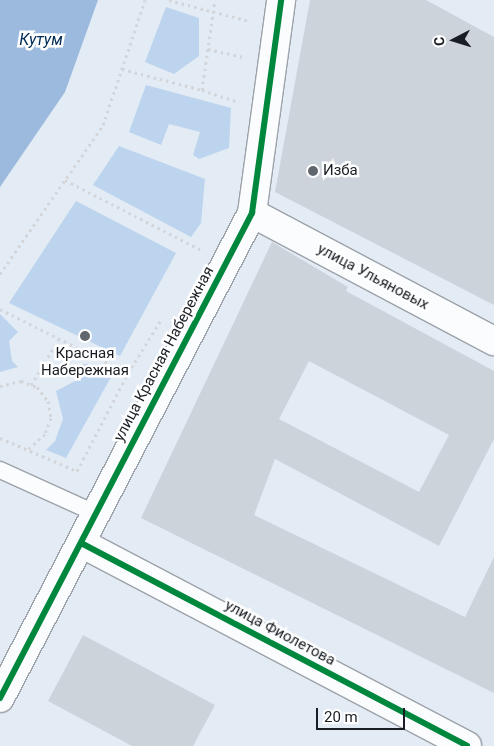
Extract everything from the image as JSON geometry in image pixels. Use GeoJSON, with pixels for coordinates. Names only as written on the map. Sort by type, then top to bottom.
{"type":"FeatureCollection","features":[{"type":"Feature","properties":{"kind":"street","name":"улица Красная Набережная"},"geometry":{"type":"LineString","coordinates":[[0,698],[252,213],[281,0]]}},
{"type":"Feature","properties":{"kind":"street","name":"улица Ульяновых"},"geometry":{"type":"LineString","coordinates":[[252,213],[494,342]]}},
{"type":"Feature","properties":{"kind":"street","name":"улица Фиолетова"},"geometry":{"type":"LineString","coordinates":[[81,543],[467,746]]}},
{"type":"Feature","properties":{"kind":"lane"},"geometry":{"type":"LineString","coordinates":[[0,470],[95,513]]}},
{"type":"Feature","properties":{"kind":"path"},"geometry":{"type":"LineString","coordinates":[[0,274],[104,124],[145,0]]}},
{"type":"Feature","properties":{"kind":"path"},"geometry":{"type":"LineString","coordinates":[[169,0],[213,14],[255,22]]}},
{"type":"Feature","properties":{"kind":"path"},"geometry":{"type":"LineString","coordinates":[[202,90],[215,0]]}},
{"type":"Feature","properties":{"kind":"path"},"geometry":{"type":"LineString","coordinates":[[208,49],[250,58]]}},
{"type":"Feature","properties":{"kind":"path"},"geometry":{"type":"LineString","coordinates":[[122,68],[202,90],[244,104],[245,95]]}},
{"type":"Feature","properties":{"kind":"path"},"geometry":{"type":"LineString","coordinates":[[65,180],[204,252]]}},
{"type":"Feature","properties":{"kind":"path"},"geometry":{"type":"LineString","coordinates":[[199,260],[208,244]]}},
{"type":"Feature","properties":{"kind":"path"},"geometry":{"type":"LineString","coordinates":[[0,309],[128,373]]}},
{"type":"Feature","properties":{"kind":"path"},"geometry":{"type":"LineString","coordinates":[[0,438],[78,471],[128,373],[164,316]]}},
{"type":"Feature","properties":{"kind":"path"},"geometry":{"type":"LineString","coordinates":[[31,385],[60,339]]}},
{"type":"Feature","properties":{"kind":"path"},"geometry":{"type":"LineString","coordinates":[[0,386],[21,381],[31,385],[48,401],[51,418],[45,434],[27,450]]}},
{"type":"Feature","properties":{"kind":"shaded area"},"geometry":{"type":"Polygon","coordinates":[[[166,7],[199,18],[199,56],[174,74],[145,62],[166,7]]]}},
{"type":"Feature","properties":{"kind":"shaded area"},"geometry":{"type":"Polygon","coordinates":[[[146,85],[231,108],[229,148],[199,159],[193,155],[200,132],[169,124],[161,145],[129,132],[146,85]]]}},
{"type":"Feature","properties":{"kind":"shaded area"},"geometry":{"type":"Polygon","coordinates":[[[119,146],[205,179],[201,223],[191,237],[93,185],[119,146]]]}},
{"type":"Feature","properties":{"kind":"shaded area"},"geometry":{"type":"Polygon","coordinates":[[[76,201],[176,253],[120,356],[9,303],[76,201]]]}},
{"type":"Feature","properties":{"kind":"shaded area"},"geometry":{"type":"Polygon","coordinates":[[[0,314],[18,332],[9,341],[12,361],[18,367],[0,372],[0,314]]]}},
{"type":"Feature","properties":{"kind":"shaded area"},"geometry":{"type":"Polygon","coordinates":[[[83,364],[99,364],[111,377],[66,458],[46,450],[55,441],[63,419],[56,391],[87,375],[82,369],[83,364]]]}},
{"type":"Feature","properties":{"kind":"water","name":"Кутум"},"geometry":{"type":"Polygon","coordinates":[[[0,0],[98,0],[65,92],[0,187],[0,0]]]}},
{"type":"Feature","properties":{"kind":"building"},"geometry":{"type":"Polygon","coordinates":[[[310,0],[426,0],[494,37],[494,305],[275,192],[310,0]]]}},
{"type":"Feature","properties":{"kind":"building"},"geometry":{"type":"Polygon","coordinates":[[[272,242],[348,287],[346,291],[494,371],[494,439],[439,546],[275,459],[254,515],[465,617],[494,557],[494,693],[141,518],[272,242]],[[309,361],[279,419],[419,492],[449,435],[309,361]]]}},
{"type":"Feature","properties":{"kind":"building"},"geometry":{"type":"Polygon","coordinates":[[[83,635],[215,705],[193,746],[132,746],[48,701],[83,635]]]}},
{"type":"Feature","properties":{"kind":"cycle path"},"geometry":{"type":"LineString","coordinates":[[0,698],[252,213],[281,0]]}},
{"type":"Feature","properties":{"kind":"cycle path"},"geometry":{"type":"LineString","coordinates":[[81,543],[467,746]]}},
{"type":"Feature","properties":{"kind":"place","name":"Изба"},"geometry":{"type":"Point","coordinates":[313,171]}},
{"type":"Feature","properties":{"kind":"place","name":"Красная Набережная"},"geometry":{"type":"Point","coordinates":[85,336]}}]}
